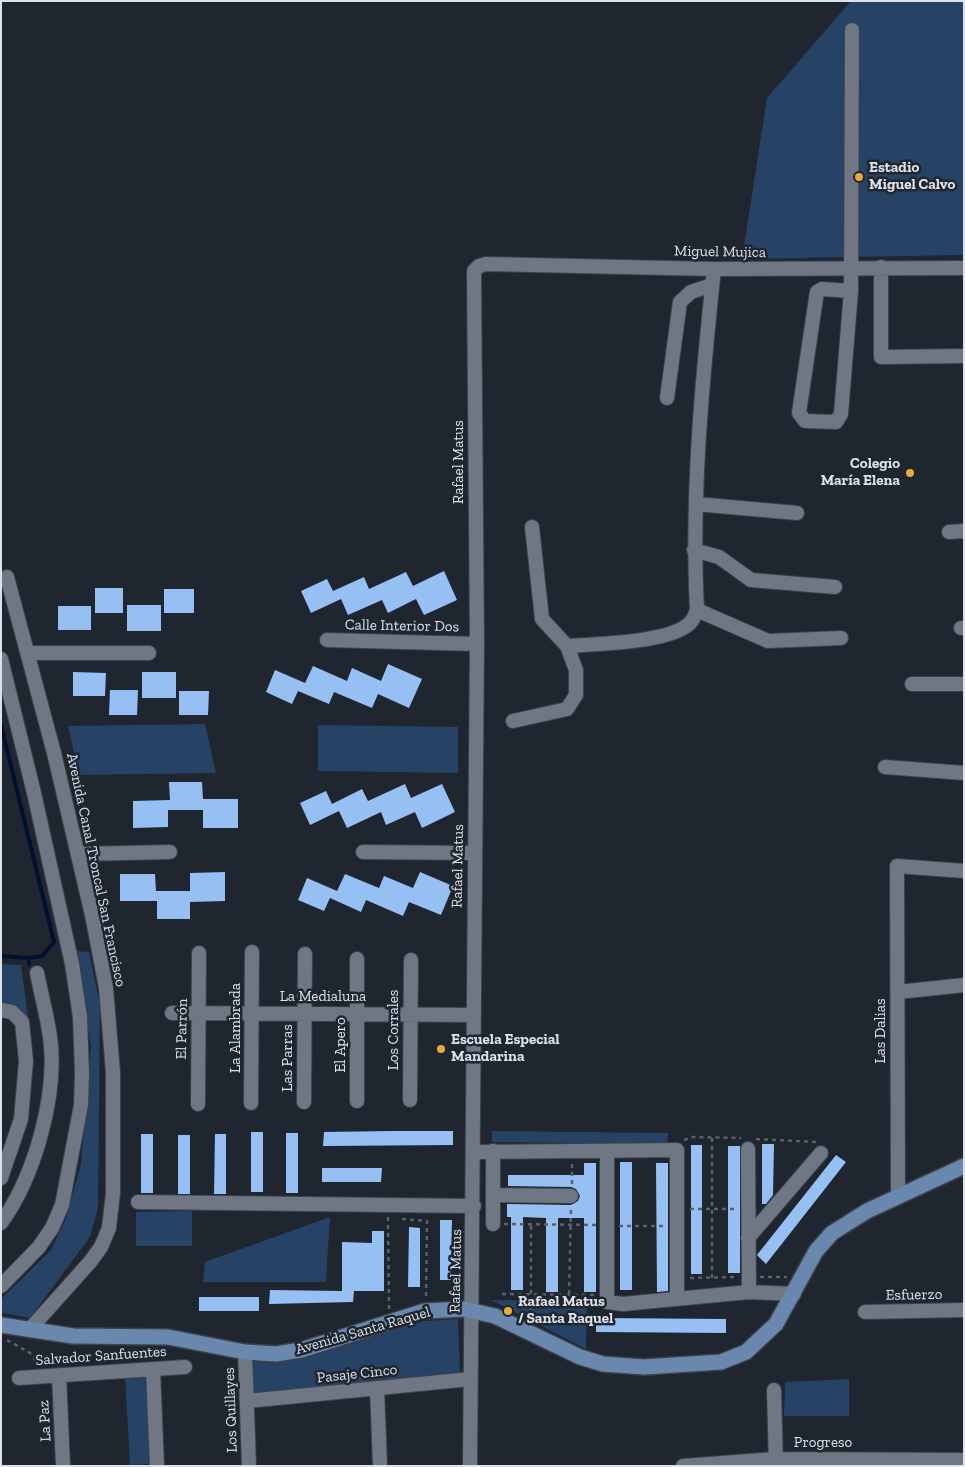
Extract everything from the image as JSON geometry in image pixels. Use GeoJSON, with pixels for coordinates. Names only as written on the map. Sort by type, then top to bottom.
{"type":"FeatureCollection","features":[{"type":"Feature","properties":{"kind":"main road","name":"Avenida Santa Raquel"},"geometry":{"type":"LineString","coordinates":[[2,1332],[31,1328],[73,1336],[160,1336],[245,1352],[266,1354],[289,1353],[425,1311],[472,1309],[490,1314],[580,1357],[602,1364],[644,1367],[703,1365],[729,1360],[750,1349],[776,1324],[816,1251],[832,1233],[866,1211],[964,1166]]}},
{"type":"Feature","properties":{"kind":"street"},"geometry":{"type":"LineString","coordinates":[[851,291],[822,289],[817,292],[799,413],[805,421],[836,422],[841,414],[851,291],[852,268],[852,30]]}},
{"type":"Feature","properties":{"kind":"street","name":"Miguel Mujica"},"geometry":{"type":"LineString","coordinates":[[476,268],[486,264],[714,269],[964,268]]}},
{"type":"Feature","properties":{"kind":"street"},"geometry":{"type":"LineString","coordinates":[[881,267],[881,356],[964,356]]}},
{"type":"Feature","properties":{"kind":"street","name":"Rafael Matus"},"geometry":{"type":"LineString","coordinates":[[470,1466],[474,1206],[473,1015],[477,644],[474,275],[476,268]]}},
{"type":"Feature","properties":{"kind":"street"},"geometry":{"type":"LineString","coordinates":[[567,646],[637,640],[679,630],[689,625],[697,610],[694,550],[696,504],[704,367],[714,269]]}},
{"type":"Feature","properties":{"kind":"street"},"geometry":{"type":"LineString","coordinates":[[667,398],[680,302],[691,292],[712,285]]}},
{"type":"Feature","properties":{"kind":"street"},"geometry":{"type":"LineString","coordinates":[[696,504],[797,513]]}},
{"type":"Feature","properties":{"kind":"street"},"geometry":{"type":"LineString","coordinates":[[513,721],[567,709],[576,695],[576,670],[567,646],[542,619],[532,527]]}},
{"type":"Feature","properties":{"kind":"street"},"geometry":{"type":"LineString","coordinates":[[949,532],[964,531]]}},
{"type":"Feature","properties":{"kind":"street"},"geometry":{"type":"LineString","coordinates":[[694,550],[719,557],[751,580],[835,587]]}},
{"type":"Feature","properties":{"kind":"street","name":"Avenida Canal Troncal San Francisco"},"geometry":{"type":"LineString","coordinates":[[7,577],[29,653],[78,854],[100,954],[110,1023],[113,1073],[112,1206],[109,1228],[96,1254],[31,1328]]}},
{"type":"Feature","properties":{"kind":"street"},"geometry":{"type":"LineString","coordinates":[[697,610],[768,641],[841,638]]}},
{"type":"Feature","properties":{"kind":"street","name":"Calle Interior Dos"},"geometry":{"type":"LineString","coordinates":[[327,640],[477,644]]}},
{"type":"Feature","properties":{"kind":"street"},"geometry":{"type":"LineString","coordinates":[[29,653],[149,653]]}},
{"type":"Feature","properties":{"kind":"street"},"geometry":{"type":"LineString","coordinates":[[1,659],[34,792],[72,964],[80,1017],[82,1074],[80,1105],[62,1206],[46,1238],[1,1286]]}},
{"type":"Feature","properties":{"kind":"street"},"geometry":{"type":"LineString","coordinates":[[912,684],[964,684]]}},
{"type":"Feature","properties":{"kind":"street"},"geometry":{"type":"LineString","coordinates":[[885,767],[964,774]]}},
{"type":"Feature","properties":{"kind":"street"},"geometry":{"type":"LineString","coordinates":[[78,854],[170,852]]}},
{"type":"Feature","properties":{"kind":"street"},"geometry":{"type":"LineString","coordinates":[[363,852],[475,854]]}},
{"type":"Feature","properties":{"kind":"street","name":"Las Dalias"},"geometry":{"type":"LineString","coordinates":[[898,1196],[897,866],[964,872]]}},
{"type":"Feature","properties":{"kind":"street","name":"La Alambrada"},"geometry":{"type":"LineString","coordinates":[[252,952],[252,1103]]}},
{"type":"Feature","properties":{"kind":"street","name":"El Parrón"},"geometry":{"type":"LineString","coordinates":[[198,1104],[200,953]]}},
{"type":"Feature","properties":{"kind":"street","name":"Las Parras"},"geometry":{"type":"LineString","coordinates":[[304,1102],[305,954]]}},
{"type":"Feature","properties":{"kind":"street","name":"El Apero"},"geometry":{"type":"LineString","coordinates":[[357,959],[357,1101]]}},
{"type":"Feature","properties":{"kind":"street","name":"Los Corrales"},"geometry":{"type":"LineString","coordinates":[[410,1100],[411,960]]}},
{"type":"Feature","properties":{"kind":"street"},"geometry":{"type":"LineString","coordinates":[[1,1223],[12,1208],[32,1160],[50,1091],[50,1038],[36,972]]}},
{"type":"Feature","properties":{"kind":"street"},"geometry":{"type":"LineString","coordinates":[[898,992],[964,985]]}},
{"type":"Feature","properties":{"kind":"street"},"geometry":{"type":"LineString","coordinates":[[1,1010],[12,1012],[22,1022],[26,1061],[21,1119],[1,1178]]}},
{"type":"Feature","properties":{"kind":"street","name":"La Medialuna"},"geometry":{"type":"LineString","coordinates":[[172,1013],[473,1015]]}},
{"type":"Feature","properties":{"kind":"street"},"geometry":{"type":"LineString","coordinates":[[748,1148],[749,1292]]}},
{"type":"Feature","properties":{"kind":"street"},"geometry":{"type":"LineString","coordinates":[[474,1152],[677,1150],[678,1299]]}},
{"type":"Feature","properties":{"kind":"street"},"geometry":{"type":"LineString","coordinates":[[607,1151],[607,1302],[622,1304],[749,1292],[794,1294]]}},
{"type":"Feature","properties":{"kind":"street"},"geometry":{"type":"LineString","coordinates":[[493,1152],[493,1224]]}},
{"type":"Feature","properties":{"kind":"street"},"geometry":{"type":"LineString","coordinates":[[748,1238],[821,1153]]}},
{"type":"Feature","properties":{"kind":"street"},"geometry":{"type":"LineString","coordinates":[[493,1195],[571,1196]]}},
{"type":"Feature","properties":{"kind":"street"},"geometry":{"type":"LineString","coordinates":[[138,1202],[474,1206]]}},
{"type":"Feature","properties":{"kind":"street","name":"Esfuerzo"},"geometry":{"type":"LineString","coordinates":[[864,1312],[964,1310]]}},
{"type":"Feature","properties":{"kind":"street","name":"Los Quillayes"},"geometry":{"type":"LineString","coordinates":[[245,1352],[249,1466]]}},
{"type":"Feature","properties":{"kind":"street","name":"Salvador Sanfuentes"},"geometry":{"type":"LineString","coordinates":[[18,1378],[185,1367]]}},
{"type":"Feature","properties":{"kind":"street"},"geometry":{"type":"LineString","coordinates":[[153,1369],[157,1466]]}},
{"type":"Feature","properties":{"kind":"street","name":"La Paz"},"geometry":{"type":"LineString","coordinates":[[54,1376],[63,1466]]}},
{"type":"Feature","properties":{"kind":"street","name":"Pasaje Cinco"},"geometry":{"type":"LineString","coordinates":[[247,1401],[470,1379]]}},
{"type":"Feature","properties":{"kind":"street"},"geometry":{"type":"LineString","coordinates":[[377,1388],[380,1466]]}},
{"type":"Feature","properties":{"kind":"street"},"geometry":{"type":"LineString","coordinates":[[774,1390],[775,1463]]}},
{"type":"Feature","properties":{"kind":"street","name":"Progreso"},"geometry":{"type":"LineString","coordinates":[[683,1466],[964,1460]]}},
{"type":"Feature","properties":{"kind":"path"},"geometry":{"type":"LineString","coordinates":[[712,1138],[712,1278]]}},
{"type":"Feature","properties":{"kind":"path"},"geometry":{"type":"LineString","coordinates":[[569,1294],[572,1151]]}},
{"type":"Feature","properties":{"kind":"path"},"geometry":{"type":"LineString","coordinates":[[388,1205],[388,1296]]}},
{"type":"Feature","properties":{"kind":"path"},"geometry":{"type":"LineString","coordinates":[[677,1209],[748,1209]]}},
{"type":"Feature","properties":{"kind":"path"},"geometry":{"type":"LineString","coordinates":[[398,1219],[427,1221],[426,1292]]}},
{"type":"Feature","properties":{"kind":"path"},"geometry":{"type":"LineString","coordinates":[[493,1224],[677,1226]]}},
{"type":"Feature","properties":{"kind":"path"},"geometry":{"type":"LineString","coordinates":[[523,1329],[531,1307],[531,1225]]}},
{"type":"Feature","properties":{"kind":"path"},"geometry":{"type":"LineString","coordinates":[[677,1278],[789,1276]]}},
{"type":"Feature","properties":{"kind":"path"},"geometry":{"type":"LineString","coordinates":[[502,1294],[607,1295]]}},
{"type":"Feature","properties":{"kind":"path"},"geometry":{"type":"LineString","coordinates":[[2,1332],[30,1353],[54,1376]]}},
{"type":"Feature","properties":{"kind":"shaded area","name":"Estadio Miguel Calvo"},"geometry":{"type":"Polygon","coordinates":[[[851,1],[964,1],[964,255],[742,259],[767,98],[851,1]]]}},
{"type":"Feature","properties":{"kind":"shaded area"},"geometry":{"type":"Polygon","coordinates":[[[205,724],[216,773],[79,775],[68,726],[205,724]]]}},
{"type":"Feature","properties":{"kind":"shaded area"},"geometry":{"type":"Polygon","coordinates":[[[318,725],[458,727],[458,773],[318,771],[318,725]]]}},
{"type":"Feature","properties":{"kind":"shaded area"},"geometry":{"type":"Polygon","coordinates":[[[77,951],[89,952],[100,1005],[98,1208],[90,1237],[30,1318],[1,1313],[1,1299],[51,1250],[66,1218],[81,1164],[91,1047],[77,951]]]}},
{"type":"Feature","properties":{"kind":"shaded area"},"geometry":{"type":"Polygon","coordinates":[[[1,964],[21,965],[28,1017],[17,1009],[1,1007],[1,964]]]}},
{"type":"Feature","properties":{"kind":"shaded area"},"geometry":{"type":"Polygon","coordinates":[[[492,1131],[668,1133],[667,1144],[492,1142],[492,1131]]]}},
{"type":"Feature","properties":{"kind":"shaded area"},"geometry":{"type":"Polygon","coordinates":[[[192,1211],[192,1246],[136,1246],[136,1212],[192,1211]]]}},
{"type":"Feature","properties":{"kind":"shaded area"},"geometry":{"type":"Polygon","coordinates":[[[330,1217],[326,1282],[203,1282],[205,1262],[330,1217]]]}},
{"type":"Feature","properties":{"kind":"shaded area"},"geometry":{"type":"Polygon","coordinates":[[[491,1300],[587,1301],[586,1349],[491,1300]]]}},
{"type":"Feature","properties":{"kind":"shaded area"},"geometry":{"type":"Polygon","coordinates":[[[458,1319],[460,1374],[250,1394],[249,1362],[297,1357],[424,1321],[458,1319]]]}},
{"type":"Feature","properties":{"kind":"shaded area"},"geometry":{"type":"Polygon","coordinates":[[[147,1376],[152,1464],[130,1465],[125,1377],[147,1376]]]}},
{"type":"Feature","properties":{"kind":"shaded area"},"geometry":{"type":"Polygon","coordinates":[[[849,1379],[849,1416],[784,1416],[785,1382],[849,1379]]]}},
{"type":"Feature","properties":{"kind":"building"},"geometry":{"type":"Polygon","coordinates":[[[444,571],[457,600],[424,615],[416,599],[388,613],[382,600],[348,615],[341,599],[311,613],[301,591],[327,579],[333,591],[364,577],[369,589],[406,572],[413,586],[444,571]]]}},
{"type":"Feature","properties":{"kind":"building"},"geometry":{"type":"Polygon","coordinates":[[[95,588],[123,588],[123,613],[95,613],[95,588]]]}},
{"type":"Feature","properties":{"kind":"building"},"geometry":{"type":"Polygon","coordinates":[[[164,589],[194,589],[194,613],[164,613],[164,589]]]}},
{"type":"Feature","properties":{"kind":"building"},"geometry":{"type":"Polygon","coordinates":[[[127,605],[161,605],[161,631],[127,631],[127,605]]]}},
{"type":"Feature","properties":{"kind":"building"},"geometry":{"type":"Polygon","coordinates":[[[58,606],[91,606],[91,630],[58,630],[58,606]]]}},
{"type":"Feature","properties":{"kind":"building"},"geometry":{"type":"Polygon","coordinates":[[[388,664],[422,679],[409,708],[378,694],[372,708],[334,692],[329,704],[298,691],[292,704],[266,692],[275,670],[305,683],[313,666],[347,681],[352,668],[381,681],[388,664]]]}},
{"type":"Feature","properties":{"kind":"building"},"geometry":{"type":"Polygon","coordinates":[[[73,672],[106,673],[105,696],[73,696],[73,672]]]}},
{"type":"Feature","properties":{"kind":"building"},"geometry":{"type":"Polygon","coordinates":[[[142,672],[176,672],[176,698],[142,698],[142,672]]]}},
{"type":"Feature","properties":{"kind":"building"},"geometry":{"type":"Polygon","coordinates":[[[110,690],[138,690],[137,715],[109,715],[110,690]]]}},
{"type":"Feature","properties":{"kind":"building"},"geometry":{"type":"Polygon","coordinates":[[[179,691],[209,691],[208,715],[179,715],[179,691]]]}},
{"type":"Feature","properties":{"kind":"building"},"geometry":{"type":"Polygon","coordinates":[[[169,782],[202,782],[203,799],[238,799],[238,828],[203,828],[203,810],[168,810],[168,827],[133,828],[133,801],[170,800],[169,782]]]}},
{"type":"Feature","properties":{"kind":"building"},"geometry":{"type":"Polygon","coordinates":[[[405,784],[411,798],[442,784],[455,812],[422,828],[415,812],[386,825],[381,812],[347,828],[339,811],[310,825],[300,803],[326,791],[332,804],[362,789],[368,801],[405,784]]]}},
{"type":"Feature","properties":{"kind":"building"},"geometry":{"type":"Polygon","coordinates":[[[225,872],[225,901],[190,902],[190,919],[157,919],[157,901],[120,901],[120,874],[155,874],[156,891],[190,891],[190,873],[225,872]]]}},
{"type":"Feature","properties":{"kind":"building"},"geometry":{"type":"Polygon","coordinates":[[[420,872],[453,886],[441,915],[409,902],[403,916],[366,900],[361,912],[330,898],[324,911],[298,900],[307,878],[337,891],[345,874],[379,888],[384,876],[413,888],[420,872]]]}},
{"type":"Feature","properties":{"kind":"building"},"geometry":{"type":"Polygon","coordinates":[[[453,1131],[453,1145],[323,1146],[324,1132],[453,1131]]]}},
{"type":"Feature","properties":{"kind":"building"},"geometry":{"type":"Polygon","coordinates":[[[251,1132],[263,1132],[263,1192],[251,1192],[251,1132]]]}},
{"type":"Feature","properties":{"kind":"building"},"geometry":{"type":"Polygon","coordinates":[[[286,1133],[298,1133],[298,1193],[286,1193],[286,1133]]]}},
{"type":"Feature","properties":{"kind":"building"},"geometry":{"type":"Polygon","coordinates":[[[141,1134],[153,1134],[153,1193],[141,1193],[141,1134]]]}},
{"type":"Feature","properties":{"kind":"building"},"geometry":{"type":"Polygon","coordinates":[[[215,1134],[226,1134],[226,1194],[214,1194],[215,1134]]]}},
{"type":"Feature","properties":{"kind":"building"},"geometry":{"type":"Polygon","coordinates":[[[178,1135],[190,1135],[190,1194],[178,1194],[178,1135]]]}},
{"type":"Feature","properties":{"kind":"building"},"geometry":{"type":"Polygon","coordinates":[[[762,1144],[774,1144],[773,1195],[766,1204],[762,1204],[762,1144]]]}},
{"type":"Feature","properties":{"kind":"building"},"geometry":{"type":"Polygon","coordinates":[[[691,1145],[702,1145],[702,1274],[691,1274],[691,1145]]]}},
{"type":"Feature","properties":{"kind":"building"},"geometry":{"type":"Polygon","coordinates":[[[728,1146],[740,1146],[740,1273],[728,1273],[728,1146]]]}},
{"type":"Feature","properties":{"kind":"building"},"geometry":{"type":"Polygon","coordinates":[[[836,1155],[846,1162],[766,1264],[757,1255],[836,1155]]]}},
{"type":"Feature","properties":{"kind":"building"},"geometry":{"type":"Polygon","coordinates":[[[620,1162],[632,1162],[632,1290],[620,1290],[620,1162]]]}},
{"type":"Feature","properties":{"kind":"building"},"geometry":{"type":"Polygon","coordinates":[[[584,1163],[596,1163],[596,1292],[584,1292],[584,1218],[558,1218],[558,1292],[546,1292],[546,1218],[523,1217],[523,1290],[511,1290],[511,1217],[507,1217],[507,1204],[571,1205],[578,1201],[580,1196],[576,1189],[571,1187],[508,1186],[508,1175],[584,1175],[584,1163]]]}},
{"type":"Feature","properties":{"kind":"building"},"geometry":{"type":"Polygon","coordinates":[[[656,1163],[668,1163],[668,1291],[657,1292],[656,1163]]]}},
{"type":"Feature","properties":{"kind":"building"},"geometry":{"type":"Polygon","coordinates":[[[322,1168],[382,1168],[381,1182],[322,1182],[322,1168]]]}},
{"type":"Feature","properties":{"kind":"building"},"geometry":{"type":"Polygon","coordinates":[[[440,1220],[452,1220],[451,1280],[440,1280],[440,1220]]]}},
{"type":"Feature","properties":{"kind":"building"},"geometry":{"type":"Polygon","coordinates":[[[409,1227],[420,1228],[420,1287],[408,1287],[409,1227]]]}},
{"type":"Feature","properties":{"kind":"building"},"geometry":{"type":"Polygon","coordinates":[[[372,1231],[384,1231],[384,1291],[354,1291],[353,1302],[269,1304],[270,1290],[342,1291],[342,1242],[372,1243],[372,1231]]]}},
{"type":"Feature","properties":{"kind":"building"},"geometry":{"type":"Polygon","coordinates":[[[199,1297],[259,1297],[259,1311],[199,1311],[199,1297]]]}},
{"type":"Feature","properties":{"kind":"building"},"geometry":{"type":"Polygon","coordinates":[[[596,1318],[726,1319],[726,1333],[596,1332],[596,1318]]]}},
{"type":"Feature","properties":{"kind":"waterway"},"geometry":{"type":"LineString","coordinates":[[1,725],[54,942],[42,956],[29,958],[29,964]]}},
{"type":"Feature","properties":{"kind":"waterway"},"geometry":{"type":"LineString","coordinates":[[1,956],[29,958]]}},
{"type":"Feature","properties":{"kind":"place","name":"Estadio Miguel Calvo"},"geometry":{"type":"Point","coordinates":[859,177]}},
{"type":"Feature","properties":{"kind":"place","name":"Colegio María Elena"},"geometry":{"type":"Point","coordinates":[910,473]}},
{"type":"Feature","properties":{"kind":"place","name":"Escuela Especial Mandarina"},"geometry":{"type":"Point","coordinates":[441,1049]}},
{"type":"Feature","properties":{"kind":"place","name":"Rafael Matus / Santa Raquel"},"geometry":{"type":"Point","coordinates":[508,1311]}}]}
